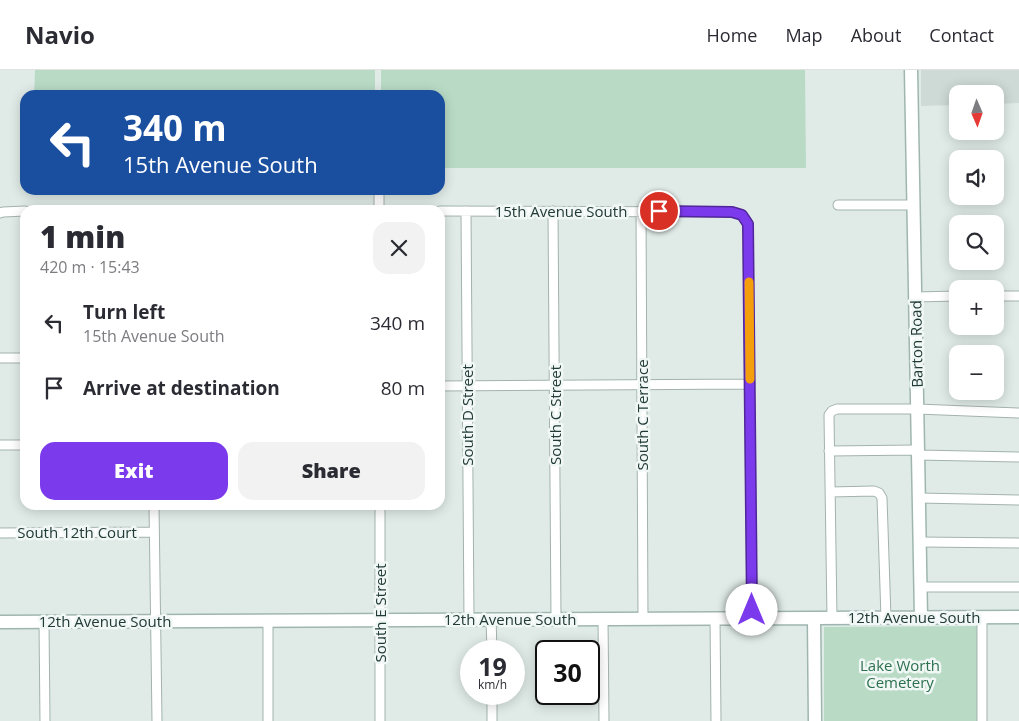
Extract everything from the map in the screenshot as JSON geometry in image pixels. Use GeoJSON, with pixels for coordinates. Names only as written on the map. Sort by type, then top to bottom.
{"type":"FeatureCollection","features":[{"type":"Feature","properties":{"kind":"street","name":"Barton Road"},"geometry":{"type":"LineString","coordinates":[[911,70],[921,617]]}},
{"type":"Feature","properties":{"kind":"street"},"geometry":{"type":"LineString","coordinates":[[838,205],[914,205]]}},
{"type":"Feature","properties":{"kind":"street"},"geometry":{"type":"LineString","coordinates":[[0,213],[20,211]]}},
{"type":"Feature","properties":{"kind":"street","name":"15th Avenue South"},"geometry":{"type":"LineString","coordinates":[[445,211],[732,212],[742,215],[748,224],[750,384]]}},
{"type":"Feature","properties":{"kind":"street","name":"South D Street"},"geometry":{"type":"LineString","coordinates":[[466,211],[469,620]]}},
{"type":"Feature","properties":{"kind":"street","name":"South C Street"},"geometry":{"type":"LineString","coordinates":[[553,211],[556,619]]}},
{"type":"Feature","properties":{"kind":"street","name":"South C Terrace"},"geometry":{"type":"LineString","coordinates":[[641,211],[643,619]]}},
{"type":"Feature","properties":{"kind":"street"},"geometry":{"type":"LineString","coordinates":[[916,297],[949,296]]}},
{"type":"Feature","properties":{"kind":"street"},"geometry":{"type":"LineString","coordinates":[[1004,296],[1019,296]]}},
{"type":"Feature","properties":{"kind":"street"},"geometry":{"type":"LineString","coordinates":[[0,358],[20,358]]}},
{"type":"Feature","properties":{"kind":"street"},"geometry":{"type":"LineString","coordinates":[[445,386],[750,384],[752,618]]}},
{"type":"Feature","properties":{"kind":"street"},"geometry":{"type":"LineString","coordinates":[[832,618],[829,415],[832,411],[837,409],[918,409],[1019,413]]}},
{"type":"Feature","properties":{"kind":"street"},"geometry":{"type":"LineString","coordinates":[[0,445],[20,445]]}},
{"type":"Feature","properties":{"kind":"street"},"geometry":{"type":"LineString","coordinates":[[829,451],[918,452],[1019,457]]}},
{"type":"Feature","properties":{"kind":"street"},"geometry":{"type":"LineString","coordinates":[[830,492],[874,492],[879,493],[882,498],[886,618]]}},
{"type":"Feature","properties":{"kind":"street"},"geometry":{"type":"LineString","coordinates":[[919,498],[1019,500]]}},
{"type":"Feature","properties":{"kind":"street"},"geometry":{"type":"LineString","coordinates":[[154,510],[156,721]]}},
{"type":"Feature","properties":{"kind":"street","name":"South E Street"},"geometry":{"type":"LineString","coordinates":[[380,510],[380,721]]}},
{"type":"Feature","properties":{"kind":"street","name":"South 12th Court"},"geometry":{"type":"LineString","coordinates":[[0,533],[154,532]]}},
{"type":"Feature","properties":{"kind":"street"},"geometry":{"type":"LineString","coordinates":[[920,542],[1019,543]]}},
{"type":"Feature","properties":{"kind":"street"},"geometry":{"type":"LineString","coordinates":[[921,587],[1019,587]]}},
{"type":"Feature","properties":{"kind":"street"},"geometry":{"type":"LineString","coordinates":[[982,617],[982,721]]}},
{"type":"Feature","properties":{"kind":"street","name":"12th Avenue South"},"geometry":{"type":"LineString","coordinates":[[0,622],[1019,617]]}},
{"type":"Feature","properties":{"kind":"street"},"geometry":{"type":"LineString","coordinates":[[715,618],[716,721]]}},
{"type":"Feature","properties":{"kind":"street"},"geometry":{"type":"LineString","coordinates":[[814,618],[814,721]]}},
{"type":"Feature","properties":{"kind":"street"},"geometry":{"type":"LineString","coordinates":[[492,619],[492,640]]}},
{"type":"Feature","properties":{"kind":"street"},"geometry":{"type":"LineString","coordinates":[[603,619],[604,721]]}},
{"type":"Feature","properties":{"kind":"street"},"geometry":{"type":"LineString","coordinates":[[268,620],[268,721]]}},
{"type":"Feature","properties":{"kind":"street"},"geometry":{"type":"LineString","coordinates":[[44,622],[45,721]]}},
{"type":"Feature","properties":{"kind":"street"},"geometry":{"type":"LineString","coordinates":[[492,705],[492,721]]}},
{"type":"Feature","properties":{"kind":"shaded area"},"geometry":{"type":"Polygon","coordinates":[[[921,70],[1019,70],[1019,103],[1004,104],[1004,85],[949,85],[949,105],[921,106],[921,70]]]}},
{"type":"Feature","properties":{"kind":"green space"},"geometry":{"type":"Polygon","coordinates":[[[35,70],[375,70],[375,90],[34,90],[35,70]]]}},
{"type":"Feature","properties":{"kind":"green space"},"geometry":{"type":"Polygon","coordinates":[[[381,70],[805,70],[806,168],[445,168],[445,90],[381,90],[381,70]]]}},
{"type":"Feature","properties":{"kind":"green space","name":"Lake Worth Cemetery"},"geometry":{"type":"Polygon","coordinates":[[[977,626],[977,721],[824,721],[824,627],[977,626]]]}},
{"type":"Feature","properties":{"kind":"slow traffic"},"geometry":{"type":"LineString","coordinates":[[749,282],[750,379]]}},
{"type":"Feature","properties":{"kind":"route"},"geometry":{"type":"LineString","coordinates":[[659,211],[737,212],[746,219],[748,224],[752,610]]}}]}
